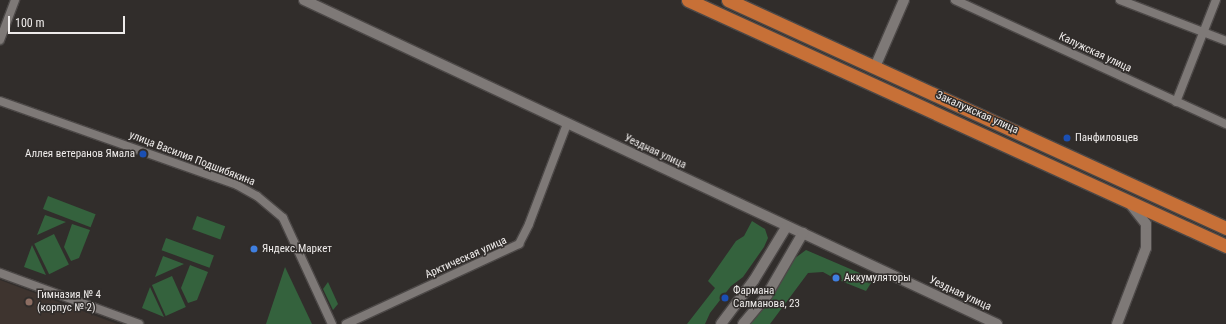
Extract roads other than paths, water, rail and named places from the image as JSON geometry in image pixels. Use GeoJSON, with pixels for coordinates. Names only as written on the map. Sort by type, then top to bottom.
{"type":"FeatureCollection","features":[{"type":"Feature","properties":{"kind":"highway"},"geometry":{"type":"LineString","coordinates":[[688,0],[1124,197],[1226,246]]}},
{"type":"Feature","properties":{"kind":"highway","name":"Закалужская улица"},"geometry":{"type":"LineString","coordinates":[[728,0],[1226,228]]}},
{"type":"Feature","properties":{"kind":"street"},"geometry":{"type":"LineString","coordinates":[[0,40],[15,0]]}},
{"type":"Feature","properties":{"kind":"street","name":"Уездная улица"},"geometry":{"type":"LineString","coordinates":[[304,0],[997,324]]}},
{"type":"Feature","properties":{"kind":"street"},"geometry":{"type":"LineString","coordinates":[[875,67],[904,0]]}},
{"type":"Feature","properties":{"kind":"street","name":"Калужская улица"},"geometry":{"type":"LineString","coordinates":[[955,0],[1226,124]]}},
{"type":"Feature","properties":{"kind":"street"},"geometry":{"type":"LineString","coordinates":[[1120,0],[1226,41]]}},
{"type":"Feature","properties":{"kind":"street"},"geometry":{"type":"LineString","coordinates":[[1176,102],[1216,0]]}},
{"type":"Feature","properties":{"kind":"street","name":"улица Василия Подшибякина"},"geometry":{"type":"LineString","coordinates":[[0,101],[216,178],[257,196],[283,218],[332,324]]}},
{"type":"Feature","properties":{"kind":"street","name":"Арктическая улица"},"geometry":{"type":"LineString","coordinates":[[346,324],[519,244],[530,224],[567,124]]}},
{"type":"Feature","properties":{"kind":"street"},"geometry":{"type":"LineString","coordinates":[[1118,324],[1146,248],[1148,235],[1141,214],[1124,197]]}},
{"type":"Feature","properties":{"kind":"street"},"geometry":{"type":"LineString","coordinates":[[721,324],[754,280],[786,226]]}},
{"type":"Feature","properties":{"kind":"street"},"geometry":{"type":"LineString","coordinates":[[743,324],[767,295],[803,233]]}},
{"type":"Feature","properties":{"kind":"street"},"geometry":{"type":"LineString","coordinates":[[0,273],[140,324]]}},
{"type":"Feature","properties":{"kind":"place","name":"Панфиловцев"},"geometry":{"type":"Point","coordinates":[1067,138]}},
{"type":"Feature","properties":{"kind":"place","name":"Аллея ветеранов Ямала"},"geometry":{"type":"Point","coordinates":[143,154]}},
{"type":"Feature","properties":{"kind":"place","name":"Яндекс.Маркет"},"geometry":{"type":"Point","coordinates":[254,249]}},
{"type":"Feature","properties":{"kind":"place","name":"Аккумуляторы"},"geometry":{"type":"Point","coordinates":[836,278]}},
{"type":"Feature","properties":{"kind":"place","name":"Фармана Салманова, 23"},"geometry":{"type":"Point","coordinates":[725,298]}},
{"type":"Feature","properties":{"kind":"place","name":"Гимназия № 4 (корпус № 2)"},"geometry":{"type":"Point","coordinates":[29,302]}}]}
